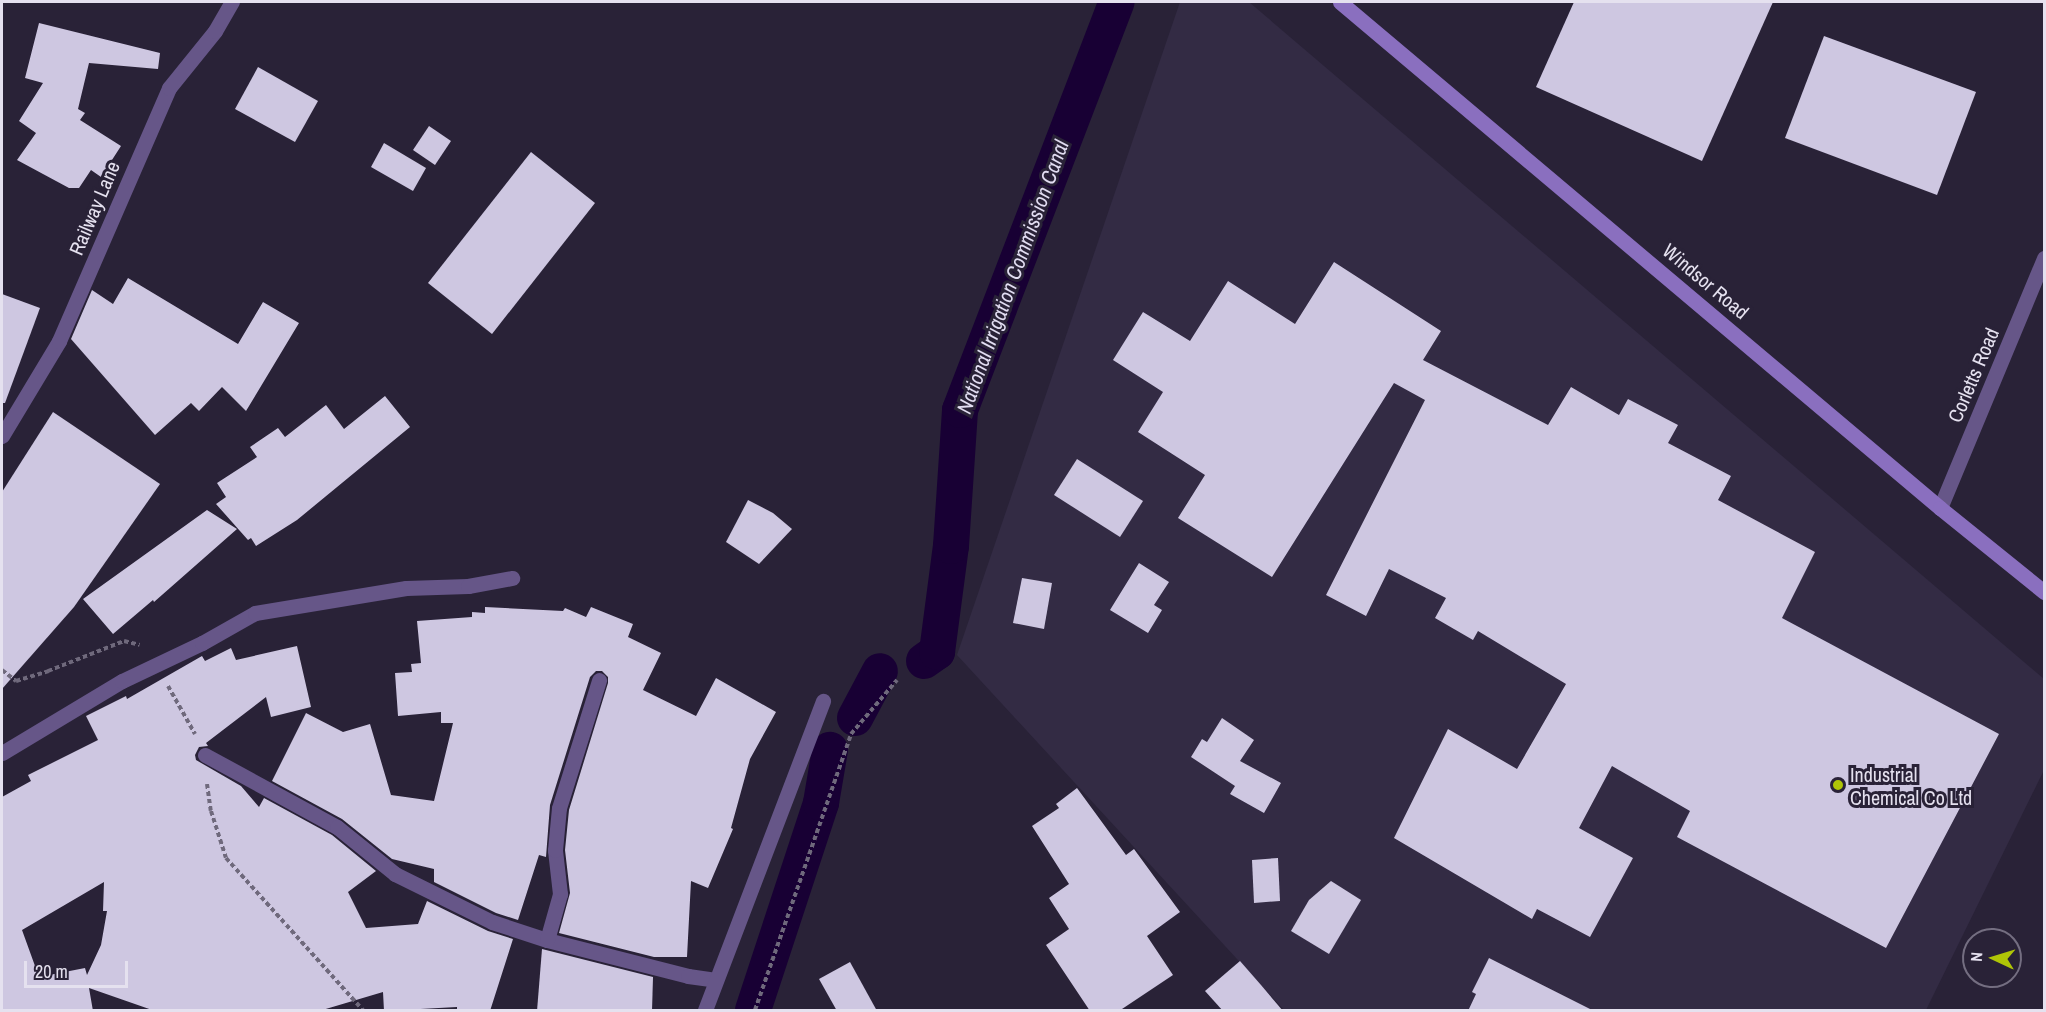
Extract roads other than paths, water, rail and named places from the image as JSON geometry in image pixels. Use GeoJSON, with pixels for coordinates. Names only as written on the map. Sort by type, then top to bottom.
{"type":"FeatureCollection","features":[{"type":"Feature","properties":{"kind":"main road","name":"Windsor Road"},"geometry":{"type":"LineString","coordinates":[[1341,2],[1940,508],[2044,592]]}},
{"type":"Feature","properties":{"kind":"street","name":"Railway Lane"},"geometry":{"type":"LineString","coordinates":[[2,436],[59,341],[169,88],[215,31],[232,2]]}},
{"type":"Feature","properties":{"kind":"street","name":"Corletts Road"},"geometry":{"type":"LineString","coordinates":[[1940,508],[2044,258]]}},
{"type":"Feature","properties":{"kind":"street"},"geometry":{"type":"LineString","coordinates":[[2,753],[153,665],[255,613],[406,588],[468,586],[512,578]]}},
{"type":"Feature","properties":{"kind":"street"},"geometry":{"type":"LineString","coordinates":[[547,940],[560,894],[555,850],[559,807],[599,680]]}},
{"type":"Feature","properties":{"kind":"street"},"geometry":{"type":"LineString","coordinates":[[705,1011],[823,701]]}},
{"type":"Feature","properties":{"kind":"street"},"geometry":{"type":"LineString","coordinates":[[205,755],[337,827],[395,874],[492,922],[547,940],[688,976],[716,980]]}},
{"type":"Feature","properties":{"kind":"waterway","name":"National Irrigation Commission Canal"},"geometry":{"type":"LineString","coordinates":[[924,661],[937,652],[951,546],[960,410],[1117,2]]}},
{"type":"Feature","properties":{"kind":"waterway","name":"National Irrigation Commission Canal"},"geometry":{"type":"LineString","coordinates":[[855,718],[880,671]]}},
{"type":"Feature","properties":{"kind":"waterway","name":"National Irrigation Commission Canal"},"geometry":{"type":"LineString","coordinates":[[753,1010],[821,803],[830,750]]}},
{"type":"Feature","properties":{"kind":"place","name":"Industrial Chemical Co Ltd"},"geometry":{"type":"Point","coordinates":[1838,785]}}]}
